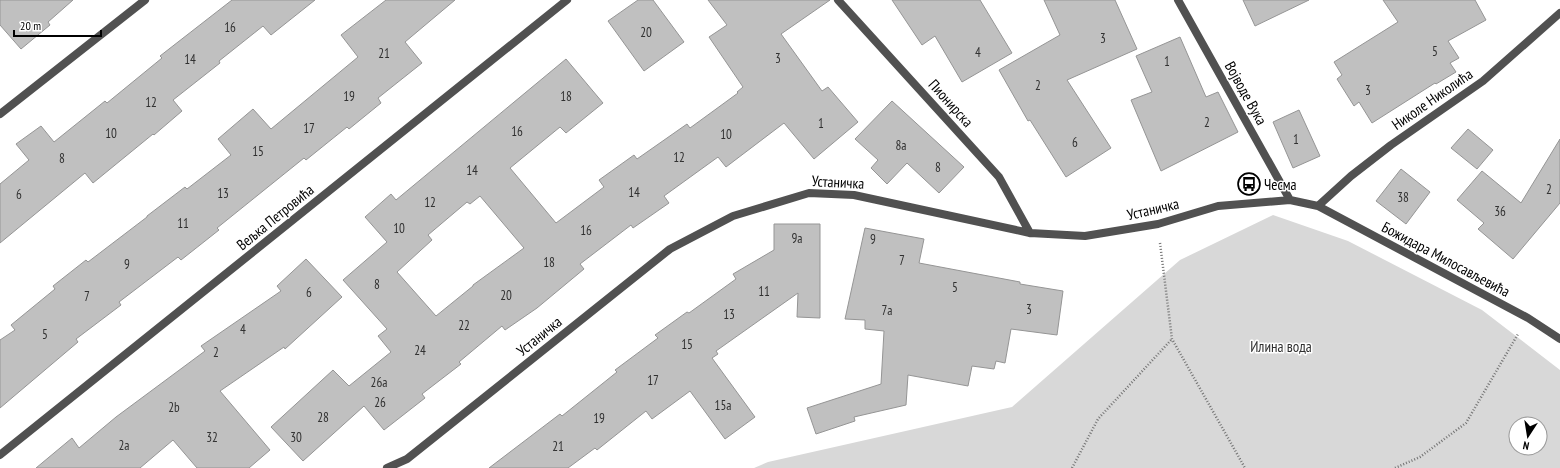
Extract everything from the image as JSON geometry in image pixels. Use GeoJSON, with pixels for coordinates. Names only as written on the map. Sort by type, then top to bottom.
{"type":"FeatureCollection","features":[{"type":"Feature","properties":{"kind":"street"},"geometry":{"type":"LineString","coordinates":[[0,114],[145,0]]}},
{"type":"Feature","properties":{"kind":"street","name":"Вељка Петровића"},"geometry":{"type":"LineString","coordinates":[[0,456],[567,0]]}},
{"type":"Feature","properties":{"kind":"street","name":"Пионирска"},"geometry":{"type":"LineString","coordinates":[[838,0],[999,177],[1030,233]]}},
{"type":"Feature","properties":{"kind":"street","name":"Војводе Вука"},"geometry":{"type":"LineString","coordinates":[[1178,0],[1290,200]]}},
{"type":"Feature","properties":{"kind":"street","name":"Николе Николића"},"geometry":{"type":"LineString","coordinates":[[1318,206],[1351,176],[1390,145],[1483,81],[1560,13]]}},
{"type":"Feature","properties":{"kind":"street","name":"Устаничка"},"geometry":{"type":"LineString","coordinates":[[387,468],[407,458],[670,250],[733,216],[809,193],[854,195],[1030,233],[1085,236],[1158,224],[1218,206],[1290,200],[1318,206]]}},
{"type":"Feature","properties":{"kind":"street","name":"Божидара Милосављевића"},"geometry":{"type":"LineString","coordinates":[[1318,206],[1528,318],[1560,339]]}},
{"type":"Feature","properties":{"kind":"path"},"geometry":{"type":"LineString","coordinates":[[1158,224],[1172,339],[1245,468]]}},
{"type":"Feature","properties":{"kind":"path"},"geometry":{"type":"LineString","coordinates":[[1394,468],[1420,457],[1466,423],[1528,318]]}},
{"type":"Feature","properties":{"kind":"path"},"geometry":{"type":"LineString","coordinates":[[1072,468],[1098,419],[1172,339]]}},
{"type":"Feature","properties":{"kind":"green space","name":"Илина вода"},"geometry":{"type":"Polygon","coordinates":[[[1273,215],[1348,241],[1482,310],[1560,370],[1560,468],[754,468],[768,462],[1012,407],[1180,260],[1273,215]]]}},
{"type":"Feature","properties":{"kind":"building"},"geometry":{"type":"Polygon","coordinates":[[[0,0],[73,0],[48,22],[50,25],[21,49],[0,25],[0,0]]]}},
{"type":"Feature","properties":{"kind":"building"},"geometry":{"type":"Polygon","coordinates":[[[232,0],[315,0],[271,35],[263,26],[219,61],[220,63],[173,100],[182,111],[154,135],[153,134],[93,183],[85,173],[0,243],[0,184],[29,160],[16,144],[41,126],[54,142],[105,101],[107,103],[162,58],[160,56],[232,0]]]}},
{"type":"Feature","properties":{"kind":"building"},"geometry":{"type":"Polygon","coordinates":[[[386,0],[455,0],[405,42],[422,63],[378,98],[381,103],[349,129],[347,127],[306,160],[304,158],[217,228],[219,230],[181,260],[178,257],[119,302],[121,305],[76,339],[78,342],[0,408],[0,340],[15,330],[11,325],[55,289],[53,286],[86,260],[88,262],[185,187],[187,189],[231,155],[218,139],[253,109],[271,129],[358,57],[341,35],[386,0]]]}},
{"type":"Feature","properties":{"kind":"building"},"geometry":{"type":"Polygon","coordinates":[[[638,0],[653,0],[684,42],[644,71],[608,21],[638,0]]]}},
{"type":"Feature","properties":{"kind":"building"},"geometry":{"type":"Polygon","coordinates":[[[708,0],[830,0],[781,34],[822,91],[828,87],[858,122],[814,159],[784,123],[726,167],[718,157],[664,196],[669,203],[633,228],[631,225],[580,264],[584,269],[537,308],[505,330],[502,326],[459,362],[461,364],[422,394],[425,398],[384,430],[364,406],[303,461],[271,427],[333,370],[349,386],[391,352],[378,336],[387,329],[343,280],[387,242],[365,217],[391,194],[396,200],[566,59],[603,103],[566,133],[560,127],[510,168],[556,223],[604,187],[599,180],[634,155],[637,159],[687,124],[690,128],[738,93],[737,92],[743,87],[709,37],[727,25],[708,0]],[[480,196],[470,204],[467,202],[428,235],[432,240],[397,272],[436,316],[473,285],[524,248],[480,196]]]}},
{"type":"Feature","properties":{"kind":"building"},"geometry":{"type":"Polygon","coordinates":[[[892,0],[980,0],[1012,53],[962,82],[935,36],[922,45],[892,0]]]}},
{"type":"Feature","properties":{"kind":"building"},"geometry":{"type":"Polygon","coordinates":[[[1044,0],[1115,0],[1137,49],[1067,80],[1111,148],[1066,177],[1030,120],[1028,121],[999,70],[1060,35],[1044,0]]]}},
{"type":"Feature","properties":{"kind":"building"},"geometry":{"type":"Polygon","coordinates":[[[1243,0],[1309,0],[1255,26],[1243,0]]]}},
{"type":"Feature","properties":{"kind":"building"},"geometry":{"type":"Polygon","coordinates":[[[1383,0],[1475,0],[1486,20],[1448,41],[1459,58],[1450,63],[1456,72],[1436,84],[1435,83],[1372,123],[1359,102],[1354,106],[1337,79],[1342,75],[1334,62],[1398,22],[1383,0]]]}},
{"type":"Feature","properties":{"kind":"building"},"geometry":{"type":"Polygon","coordinates":[[[1180,37],[1206,97],[1218,92],[1238,132],[1161,171],[1131,100],[1152,92],[1136,56],[1180,37]]]}},
{"type":"Feature","properties":{"kind":"building"},"geometry":{"type":"Polygon","coordinates":[[[892,101],[964,167],[939,193],[907,163],[887,184],[871,168],[878,160],[855,139],[892,101]]]}},
{"type":"Feature","properties":{"kind":"building"},"geometry":{"type":"Polygon","coordinates":[[[1299,110],[1320,156],[1293,168],[1273,122],[1299,110]]]}},
{"type":"Feature","properties":{"kind":"building"},"geometry":{"type":"Polygon","coordinates":[[[1468,129],[1493,150],[1477,169],[1451,148],[1468,129]]]}},
{"type":"Feature","properties":{"kind":"building"},"geometry":{"type":"Polygon","coordinates":[[[1560,139],[1560,203],[1513,259],[1478,229],[1484,223],[1457,200],[1482,171],[1521,203],[1560,139]]]}},
{"type":"Feature","properties":{"kind":"building"},"geometry":{"type":"Polygon","coordinates":[[[1401,169],[1430,192],[1406,224],[1376,201],[1401,169]]]}},
{"type":"Feature","properties":{"kind":"building"},"geometry":{"type":"Polygon","coordinates":[[[774,224],[820,224],[820,318],[797,317],[798,293],[716,351],[718,354],[712,358],[755,417],[725,439],[690,391],[652,419],[646,411],[597,450],[595,448],[568,468],[489,468],[560,414],[562,416],[617,372],[615,370],[658,338],[655,335],[687,312],[689,313],[736,279],[733,274],[774,250],[774,224]]]}},
{"type":"Feature","properties":{"kind":"building"},"geometry":{"type":"Polygon","coordinates":[[[865,228],[924,239],[919,263],[1020,282],[1020,284],[1063,291],[1057,335],[1011,329],[1005,363],[996,361],[994,369],[972,366],[968,386],[908,375],[906,405],[854,417],[855,421],[816,434],[807,408],[881,384],[884,331],[865,329],[865,320],[845,319],[865,228]]]}},
{"type":"Feature","properties":{"kind":"building"},"geometry":{"type":"Polygon","coordinates":[[[306,259],[342,297],[285,349],[284,347],[220,391],[270,450],[249,468],[197,468],[173,440],[140,468],[36,468],[72,438],[79,448],[116,417],[205,351],[201,346],[281,291],[277,286],[306,259]]]}},
{"type":"Feature","properties":{"kind":"place","name":"Чесма"},"geometry":{"type":"Point","coordinates":[1249,184]}}]}
